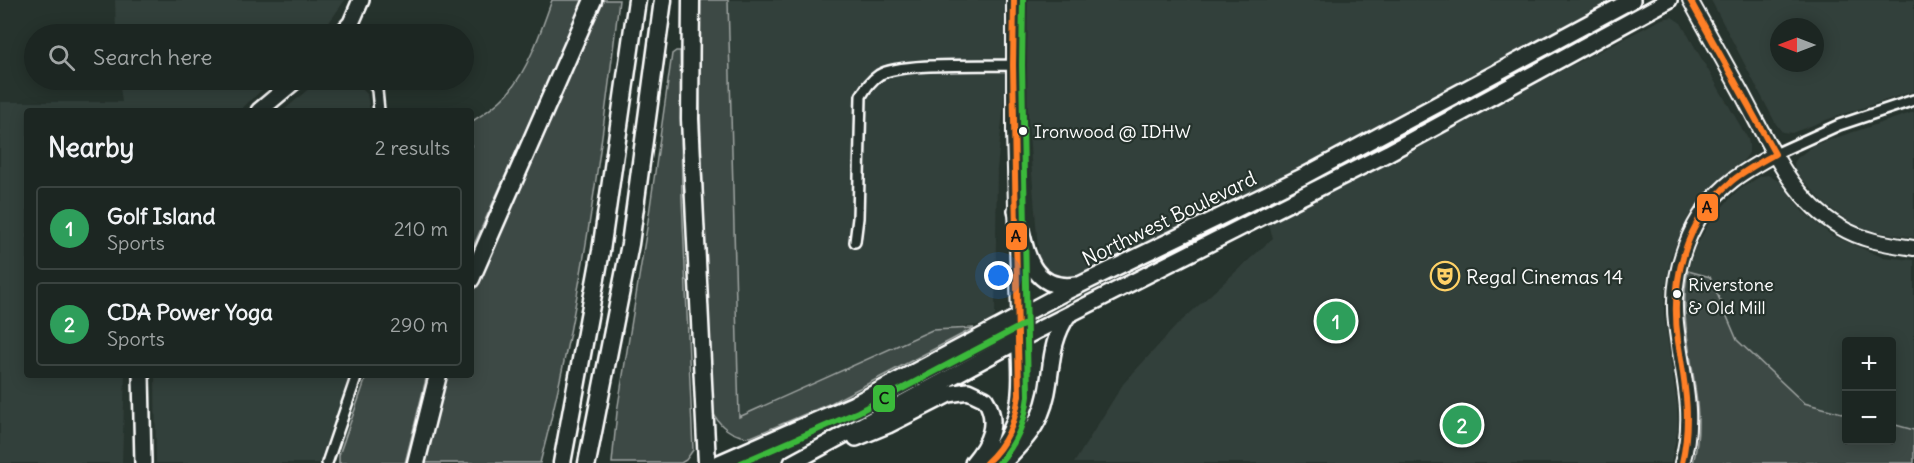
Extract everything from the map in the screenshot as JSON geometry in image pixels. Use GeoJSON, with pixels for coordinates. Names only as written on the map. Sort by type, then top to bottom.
{"type":"FeatureCollection","features":[{"type":"Feature","properties":{"kind":"highway"},"geometry":{"type":"LineString","coordinates":[[474,272],[593,0]]}},
{"type":"Feature","properties":{"kind":"highway"},"geometry":{"type":"LineString","coordinates":[[562,463],[602,251],[637,0]]}},
{"type":"Feature","properties":{"kind":"highway"},"geometry":{"type":"LineString","coordinates":[[587,463],[630,244],[663,0]]}},
{"type":"Feature","properties":{"kind":"highway"},"geometry":{"type":"LineString","coordinates":[[691,0],[690,120],[707,463]]}},
{"type":"Feature","properties":{"kind":"highway"},"geometry":{"type":"LineString","coordinates":[[416,463],[437,378]]}},
{"type":"Feature","properties":{"kind":"main road"},"geometry":{"type":"LineString","coordinates":[[350,24],[361,0]]}},
{"type":"Feature","properties":{"kind":"main road","name":"Northwest Boulevard"},"geometry":{"type":"LineString","coordinates":[[719,463],[854,404],[1082,284],[1304,176],[1632,0]]}},
{"type":"Feature","properties":{"kind":"main road","name":"Northwest Boulevard"},"geometry":{"type":"LineString","coordinates":[[793,462],[1019,339],[1388,153],[1669,0]]}},
{"type":"Feature","properties":{"kind":"main road"},"geometry":{"type":"LineString","coordinates":[[263,108],[284,90]]}},
{"type":"Feature","properties":{"kind":"main road"},"geometry":{"type":"LineString","coordinates":[[1016,210],[1030,258],[1039,276],[1044,281],[1054,284],[1067,286],[1082,284]]}},
{"type":"Feature","properties":{"kind":"main road"},"geometry":{"type":"LineString","coordinates":[[1003,463],[1023,442],[1040,414],[1048,382],[1053,345],[1068,315]]}},
{"type":"Feature","properties":{"kind":"main road"},"geometry":{"type":"LineString","coordinates":[[986,463],[999,452],[1014,427],[1019,395],[1019,316]]}},
{"type":"Feature","properties":{"kind":"main road"},"geometry":{"type":"LineString","coordinates":[[141,378],[142,463]]}},
{"type":"Feature","properties":{"kind":"main road"},"geometry":{"type":"LineString","coordinates":[[793,462],[888,425],[949,394],[968,391],[985,399],[993,417],[989,439],[973,463]]}},
{"type":"Feature","properties":{"kind":"street"},"geometry":{"type":"LineString","coordinates":[[1014,0],[1013,65],[1019,316]]}},
{"type":"Feature","properties":{"kind":"street"},"geometry":{"type":"LineString","coordinates":[[1690,0],[1783,169],[1808,201],[1826,219],[1860,238],[1876,243],[1914,248]]}},
{"type":"Feature","properties":{"kind":"street"},"geometry":{"type":"LineString","coordinates":[[855,242],[858,218],[861,96],[869,83],[881,74],[906,68],[1013,65]]}},
{"type":"Feature","properties":{"kind":"street"},"geometry":{"type":"LineString","coordinates":[[377,90],[379,108]]}},
{"type":"Feature","properties":{"kind":"street"},"geometry":{"type":"LineString","coordinates":[[1682,463],[1689,423],[1675,301],[1678,271],[1685,247],[1697,220],[1731,181],[1776,154],[1839,125],[1914,100]]}},
{"type":"Feature","properties":{"kind":"street"},"geometry":{"type":"LineString","coordinates":[[327,463],[356,378]]}},
{"type":"Feature","properties":{"kind":"shaded area"},"geometry":{"type":"Polygon","coordinates":[[[115,0],[345,0],[328,24],[116,24],[115,0]]]}},
{"type":"Feature","properties":{"kind":"shaded area"},"geometry":{"type":"Polygon","coordinates":[[[552,0],[585,0],[474,244],[474,120],[508,93],[534,49],[552,0]]]}},
{"type":"Feature","properties":{"kind":"shaded area"},"geometry":{"type":"Polygon","coordinates":[[[601,0],[619,0],[588,233],[567,349],[540,463],[425,463],[444,378],[474,378],[474,290],[601,0]]]}},
{"type":"Feature","properties":{"kind":"shaded area"},"geometry":{"type":"Polygon","coordinates":[[[696,0],[728,0],[739,417],[932,330],[974,328],[831,403],[751,437],[738,435],[726,429],[711,408],[696,0]]]}},
{"type":"Feature","properties":{"kind":"shaded area"},"geometry":{"type":"Polygon","coordinates":[[[728,0],[1005,0],[1005,93],[997,169],[995,315],[989,324],[932,330],[739,417],[728,0]]]}},
{"type":"Feature","properties":{"kind":"shaded area"},"geometry":{"type":"Polygon","coordinates":[[[1024,0],[1618,0],[1288,178],[1076,280],[1047,278],[1039,263],[1026,95],[1024,0]]]}},
{"type":"Feature","properties":{"kind":"shaded area"},"geometry":{"type":"Polygon","coordinates":[[[1711,0],[1914,0],[1914,91],[1792,133],[1782,132],[1711,0]]]}},
{"type":"Feature","properties":{"kind":"shaded area"},"geometry":{"type":"Polygon","coordinates":[[[1672,17],[1681,23],[1748,139],[1749,153],[1709,190],[1688,217],[1671,256],[1665,289],[1664,314],[1677,404],[1678,428],[1671,463],[1074,463],[1123,384],[1177,325],[1273,238],[1268,222],[1662,19],[1672,17]]]}},
{"type":"Feature","properties":{"kind":"shaded area"},"geometry":{"type":"Polygon","coordinates":[[[680,51],[682,198],[693,450],[681,463],[612,463],[617,412],[672,54],[680,51]]]}},
{"type":"Feature","properties":{"kind":"shaded area"},"geometry":{"type":"Polygon","coordinates":[[[120,90],[262,90],[242,108],[24,108],[24,378],[125,378],[122,463],[0,463],[0,102],[122,102],[120,90]]]}},
{"type":"Feature","properties":{"kind":"shaded area"},"geometry":{"type":"Polygon","coordinates":[[[307,90],[363,90],[367,94],[369,108],[286,108],[307,90]]]}},
{"type":"Feature","properties":{"kind":"shaded area"},"geometry":{"type":"Polygon","coordinates":[[[1914,112],[1914,237],[1871,231],[1855,225],[1827,206],[1795,171],[1794,163],[1797,158],[1814,145],[1914,112]]]}},
{"type":"Feature","properties":{"kind":"shaded area"},"geometry":{"type":"Polygon","coordinates":[[[1768,175],[1780,182],[1802,211],[1831,235],[1882,257],[1914,260],[1914,430],[1896,425],[1896,337],[1842,337],[1842,413],[1804,403],[1737,340],[1710,277],[1688,271],[1695,248],[1712,218],[1738,190],[1761,176],[1768,175]]]}},
{"type":"Feature","properties":{"kind":"shaded area"},"geometry":{"type":"Polygon","coordinates":[[[1688,271],[1710,277],[1737,340],[1804,403],[1842,413],[1842,445],[1896,445],[1896,425],[1914,430],[1914,463],[1693,463],[1698,415],[1685,319],[1688,271]]]}},
{"type":"Feature","properties":{"kind":"shaded area"},"geometry":{"type":"Polygon","coordinates":[[[155,378],[349,378],[319,463],[156,463],[155,378]]]}},
{"type":"Feature","properties":{"kind":"shaded area"},"geometry":{"type":"Polygon","coordinates":[[[366,378],[426,378],[405,463],[339,463],[339,455],[366,378]]]}},
{"type":"Feature","properties":{"kind":"transit line","name":"A"},"geometry":{"type":"LineString","coordinates":[[986,463],[1005,441],[1015,415],[1019,395],[1013,65],[1014,0]]}},
{"type":"Feature","properties":{"kind":"transit line","name":"C"},"geometry":{"type":"LineString","coordinates":[[999,463],[1011,448],[1019,432],[1028,396],[1022,65],[1023,0]]}},
{"type":"Feature","properties":{"kind":"transit line","name":"A"},"geometry":{"type":"LineString","coordinates":[[1682,463],[1687,417],[1678,341],[1676,296],[1684,254],[1702,214],[1716,197],[1737,177],[1775,154],[1690,0]]}},
{"type":"Feature","properties":{"kind":"transit line","name":"C"},"geometry":{"type":"LineString","coordinates":[[741,463],[858,412],[1023,325]]}},
{"type":"Feature","properties":{"kind":"place","name":"Ironwood @ IDHW"},"geometry":{"type":"Point","coordinates":[1023,131]}},
{"type":"Feature","properties":{"kind":"place","name":"Regal Cinemas 14"},"geometry":{"type":"Point","coordinates":[1445,276]}},
{"type":"Feature","properties":{"kind":"place","name":"Riverstone & Old Mill"},"geometry":{"type":"Point","coordinates":[1677,294]}},
{"type":"Feature","properties":{"kind":"place","name":"Golf Island"},"geometry":{"type":"Point","coordinates":[1336,321]}},
{"type":"Feature","properties":{"kind":"place","name":"CDA Power Yoga"},"geometry":{"type":"Point","coordinates":[1462,425]}}]}
